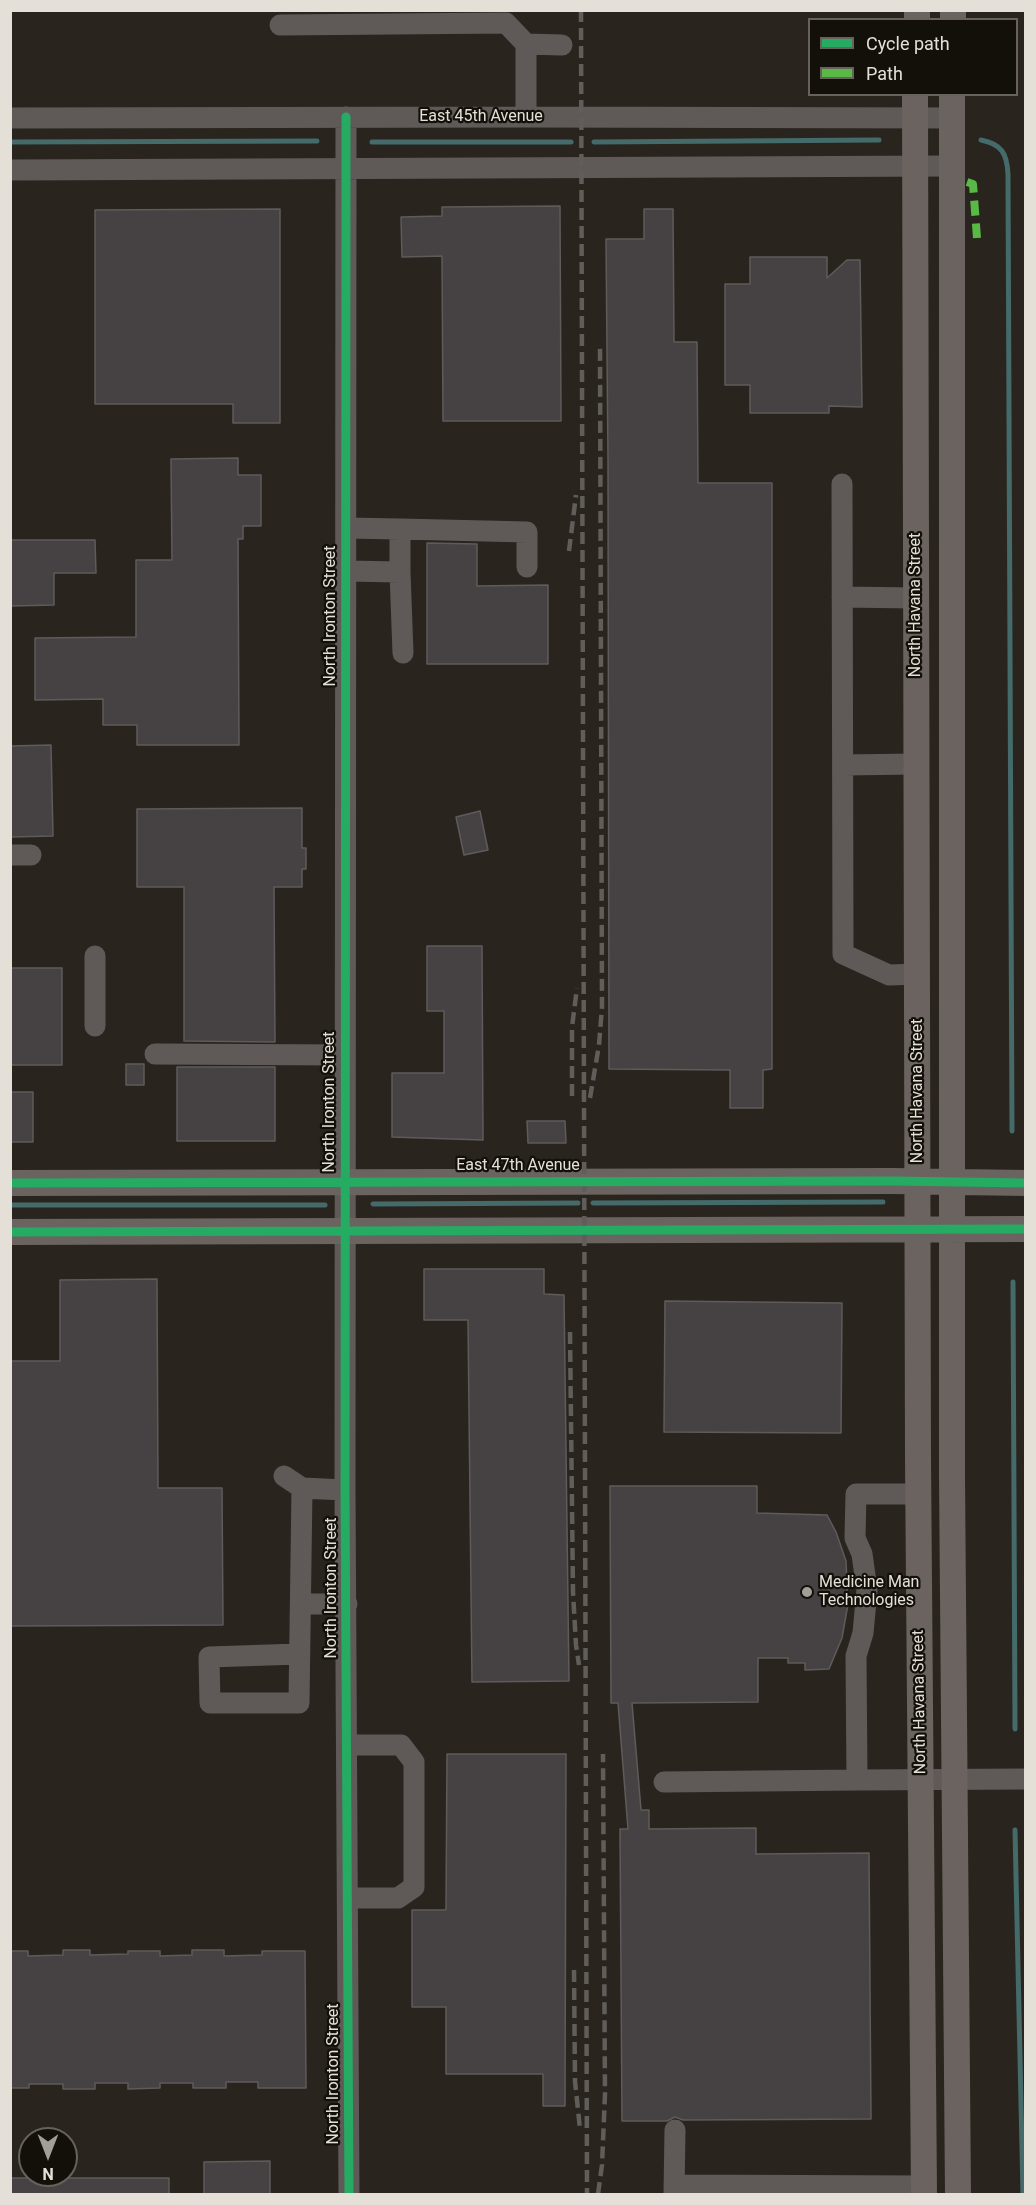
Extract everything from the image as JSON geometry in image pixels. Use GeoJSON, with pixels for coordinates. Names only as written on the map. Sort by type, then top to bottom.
{"type":"FeatureCollection","features":[{"type":"Feature","properties":{"kind":"main road","name":"North Havana Street"},"geometry":{"type":"LineString","coordinates":[[915,106],[918,1494],[924,2190]]}},
{"type":"Feature","properties":{"kind":"main road","name":"North Havana Street"},"geometry":{"type":"LineString","coordinates":[[952,106],[952,1477],[958,2194]]}},
{"type":"Feature","properties":{"kind":"main road","name":"East 47th Avenue"},"geometry":{"type":"LineString","coordinates":[[10,1183],[918,1181],[1026,1183]]}},
{"type":"Feature","properties":{"kind":"main road"},"geometry":{"type":"LineString","coordinates":[[10,1232],[1026,1229]]}},
{"type":"Feature","properties":{"kind":"street"},"geometry":{"type":"LineString","coordinates":[[280,25],[506,23],[526,44],[526,117]]}},
{"type":"Feature","properties":{"kind":"street"},"geometry":{"type":"LineString","coordinates":[[526,44],[562,45]]}},
{"type":"Feature","properties":{"kind":"street","name":"East 45th Avenue"},"geometry":{"type":"LineString","coordinates":[[10,118],[526,117],[952,106]]}},
{"type":"Feature","properties":{"kind":"street","name":"North Ironton Street"},"geometry":{"type":"LineString","coordinates":[[346,117],[345,1490],[349,2194]]}},
{"type":"Feature","properties":{"kind":"street"},"geometry":{"type":"LineString","coordinates":[[10,170],[951,166]]}},
{"type":"Feature","properties":{"kind":"street"},"geometry":{"type":"LineString","coordinates":[[842,484],[843,954],[889,975],[918,974]]}},
{"type":"Feature","properties":{"kind":"street"},"geometry":{"type":"LineString","coordinates":[[346,528],[527,532],[527,567]]}},
{"type":"Feature","properties":{"kind":"street"},"geometry":{"type":"LineString","coordinates":[[400,529],[403,653]]}},
{"type":"Feature","properties":{"kind":"street"},"geometry":{"type":"LineString","coordinates":[[346,571],[400,572]]}},
{"type":"Feature","properties":{"kind":"street"},"geometry":{"type":"LineString","coordinates":[[842,597],[916,598]]}},
{"type":"Feature","properties":{"kind":"street"},"geometry":{"type":"LineString","coordinates":[[843,765],[917,764]]}},
{"type":"Feature","properties":{"kind":"street"},"geometry":{"type":"LineString","coordinates":[[95,956],[95,1026]]}},
{"type":"Feature","properties":{"kind":"street"},"geometry":{"type":"LineString","coordinates":[[155,1054],[345,1055]]}},
{"type":"Feature","properties":{"kind":"street"},"geometry":{"type":"LineString","coordinates":[[284,1476],[302,1488],[345,1490]]}},
{"type":"Feature","properties":{"kind":"street"},"geometry":{"type":"LineString","coordinates":[[299,1654],[209,1657],[210,1703],[299,1703],[302,1488]]}},
{"type":"Feature","properties":{"kind":"street"},"geometry":{"type":"LineString","coordinates":[[857,1780],[856,1656],[863,1633],[867,1590],[862,1554],[855,1538],[856,1494],[918,1494]]}},
{"type":"Feature","properties":{"kind":"street"},"geometry":{"type":"LineString","coordinates":[[302,1604],[347,1604]]}},
{"type":"Feature","properties":{"kind":"street"},"geometry":{"type":"LineString","coordinates":[[347,1745],[401,1745],[414,1762],[414,1887],[398,1898],[348,1898]]}},
{"type":"Feature","properties":{"kind":"street"},"geometry":{"type":"LineString","coordinates":[[664,1782],[1026,1779]]}},
{"type":"Feature","properties":{"kind":"street"},"geometry":{"type":"LineString","coordinates":[[675,2130],[674,2190],[924,2190]]}},
{"type":"Feature","properties":{"kind":"building"},"geometry":{"type":"Polygon","coordinates":[[[560,206],[561,421],[443,421],[442,256],[402,257],[401,217],[442,216],[442,207],[560,206]]]}},
{"type":"Feature","properties":{"kind":"building"},"geometry":{"type":"Polygon","coordinates":[[[280,209],[280,423],[233,423],[233,404],[95,404],[95,210],[280,209]]]}},
{"type":"Feature","properties":{"kind":"building"},"geometry":{"type":"Polygon","coordinates":[[[644,209],[673,209],[674,342],[697,342],[698,483],[772,483],[772,1069],[763,1070],[763,1108],[730,1108],[730,1070],[609,1069],[606,239],[644,239],[644,209]]]}},
{"type":"Feature","properties":{"kind":"building"},"geometry":{"type":"Polygon","coordinates":[[[750,257],[827,257],[827,278],[847,260],[860,260],[862,407],[829,406],[829,413],[750,413],[750,385],[725,385],[725,284],[750,284],[750,257]]]}},
{"type":"Feature","properties":{"kind":"building"},"geometry":{"type":"Polygon","coordinates":[[[238,458],[238,475],[261,475],[261,526],[243,526],[243,539],[238,539],[239,745],[137,745],[137,725],[103,725],[103,699],[35,700],[35,638],[136,637],[136,560],[172,560],[171,459],[238,458]]]}},
{"type":"Feature","properties":{"kind":"building"},"geometry":{"type":"Polygon","coordinates":[[[10,540],[95,540],[96,573],[54,573],[54,605],[10,606],[10,540]]]}},
{"type":"Feature","properties":{"kind":"building"},"geometry":{"type":"Polygon","coordinates":[[[427,543],[477,544],[477,586],[548,585],[548,664],[427,664],[427,543]]]}},
{"type":"Feature","properties":{"kind":"building"},"geometry":{"type":"Polygon","coordinates":[[[51,745],[53,836],[10,837],[10,746],[51,745]]]}},
{"type":"Feature","properties":{"kind":"building"},"geometry":{"type":"Polygon","coordinates":[[[302,808],[302,848],[306,848],[306,869],[302,869],[302,887],[274,887],[275,1042],[184,1041],[184,887],[137,887],[137,809],[302,808]]]}},
{"type":"Feature","properties":{"kind":"building"},"geometry":{"type":"Polygon","coordinates":[[[480,811],[488,850],[464,855],[456,817],[480,811]]]}},
{"type":"Feature","properties":{"kind":"building"},"geometry":{"type":"Polygon","coordinates":[[[427,946],[482,946],[483,1140],[392,1137],[392,1073],[444,1073],[444,1011],[427,1011],[427,946]]]}},
{"type":"Feature","properties":{"kind":"building"},"geometry":{"type":"Polygon","coordinates":[[[10,968],[62,968],[62,1065],[10,1065],[10,968]]]}},
{"type":"Feature","properties":{"kind":"building"},"geometry":{"type":"Polygon","coordinates":[[[126,1064],[144,1064],[144,1085],[126,1085],[126,1064]]]}},
{"type":"Feature","properties":{"kind":"building"},"geometry":{"type":"Polygon","coordinates":[[[177,1067],[275,1067],[275,1141],[177,1141],[177,1067]]]}},
{"type":"Feature","properties":{"kind":"building"},"geometry":{"type":"Polygon","coordinates":[[[10,1092],[33,1092],[33,1142],[10,1142],[10,1092]]]}},
{"type":"Feature","properties":{"kind":"building"},"geometry":{"type":"Polygon","coordinates":[[[527,1121],[565,1121],[566,1143],[528,1143],[527,1121]]]}},
{"type":"Feature","properties":{"kind":"building"},"geometry":{"type":"Polygon","coordinates":[[[424,1269],[544,1269],[544,1294],[564,1295],[569,1681],[472,1682],[468,1320],[424,1320],[424,1269]]]}},
{"type":"Feature","properties":{"kind":"building"},"geometry":{"type":"Polygon","coordinates":[[[157,1279],[158,1488],[222,1488],[223,1625],[10,1626],[10,1361],[60,1361],[60,1280],[157,1279]]]}},
{"type":"Feature","properties":{"kind":"building"},"geometry":{"type":"Polygon","coordinates":[[[665,1301],[842,1303],[841,1433],[664,1432],[665,1301]]]}},
{"type":"Feature","properties":{"kind":"building"},"geometry":{"type":"Polygon","coordinates":[[[610,1486],[757,1486],[757,1513],[827,1515],[836,1532],[846,1561],[848,1604],[842,1638],[829,1669],[805,1670],[805,1663],[788,1663],[788,1658],[758,1658],[758,1702],[632,1703],[641,1810],[649,1810],[649,1829],[756,1828],[756,1854],[869,1853],[871,2119],[683,2120],[675,2117],[667,2121],[622,2121],[620,1829],[628,1829],[618,1703],[611,1703],[610,1486]]]}},
{"type":"Feature","properties":{"kind":"building"},"geometry":{"type":"Polygon","coordinates":[[[447,1754],[566,1754],[565,2106],[543,2106],[543,2074],[446,2074],[446,2007],[412,2007],[412,1910],[446,1910],[447,1754]]]}},
{"type":"Feature","properties":{"kind":"building"},"geometry":{"type":"Polygon","coordinates":[[[63,1950],[90,1950],[90,1955],[128,1954],[128,1951],[160,1951],[160,1956],[192,1955],[192,1950],[224,1950],[224,1956],[262,1955],[262,1951],[305,1951],[306,2088],[258,2088],[258,2082],[226,2082],[226,2088],[193,2088],[193,2083],[160,2083],[160,2088],[128,2089],[128,2083],[95,2083],[95,2089],[63,2089],[63,2084],[29,2084],[29,2088],[10,2088],[10,1951],[28,1951],[28,1956],[63,1955],[63,1950]]]}},
{"type":"Feature","properties":{"kind":"building"},"geometry":{"type":"Polygon","coordinates":[[[270,2161],[270,2194],[204,2194],[204,2162],[270,2161]]]}},
{"type":"Feature","properties":{"kind":"building"},"geometry":{"type":"Polygon","coordinates":[[[10,2178],[18,2178],[18,2187],[78,2187],[78,2178],[169,2178],[169,2194],[10,2194],[10,2178]]]}},
{"type":"Feature","properties":{"kind":"waterway"},"geometry":{"type":"LineString","coordinates":[[594,142],[879,140]]}},
{"type":"Feature","properties":{"kind":"waterway"},"geometry":{"type":"LineString","coordinates":[[981,140],[999,147],[1005,156],[1008,174],[1012,1131]]}},
{"type":"Feature","properties":{"kind":"waterway"},"geometry":{"type":"LineString","coordinates":[[10,142],[317,141]]}},
{"type":"Feature","properties":{"kind":"waterway"},"geometry":{"type":"LineString","coordinates":[[372,142],[571,142]]}},
{"type":"Feature","properties":{"kind":"waterway"},"geometry":{"type":"LineString","coordinates":[[593,1203],[883,1202]]}},
{"type":"Feature","properties":{"kind":"waterway"},"geometry":{"type":"LineString","coordinates":[[373,1204],[578,1203]]}},
{"type":"Feature","properties":{"kind":"waterway"},"geometry":{"type":"LineString","coordinates":[[10,1205],[325,1205]]}},
{"type":"Feature","properties":{"kind":"waterway"},"geometry":{"type":"LineString","coordinates":[[1013,1282],[1015,1729]]}},
{"type":"Feature","properties":{"kind":"waterway"},"geometry":{"type":"LineString","coordinates":[[1015,1830],[1023,2194]]}},
{"type":"Feature","properties":{"kind":"railway"},"geometry":{"type":"LineString","coordinates":[[581,10],[587,2194]]}},
{"type":"Feature","properties":{"kind":"railway"},"geometry":{"type":"LineString","coordinates":[[590,1098],[599,1045],[602,1007],[600,343]]}},
{"type":"Feature","properties":{"kind":"railway"},"geometry":{"type":"LineString","coordinates":[[569,551],[576,495]]}},
{"type":"Feature","properties":{"kind":"railway"},"geometry":{"type":"LineString","coordinates":[[572,1096],[572,1027],[577,988]]}},
{"type":"Feature","properties":{"kind":"railway"},"geometry":{"type":"LineString","coordinates":[[570,1332],[573,1592],[579,1665]]}},
{"type":"Feature","properties":{"kind":"railway"},"geometry":{"type":"LineString","coordinates":[[598,2194],[602,2165],[605,2094],[603,1754]]}},
{"type":"Feature","properties":{"kind":"railway"},"geometry":{"type":"LineString","coordinates":[[574,1970],[575,2081],[580,2129]]}},
{"type":"Feature","properties":{"kind":"marked path"},"geometry":{"type":"LineString","coordinates":[[967,182],[973,184],[977,238]]}},
{"type":"Feature","properties":{"kind":"cycle path"},"geometry":{"type":"LineString","coordinates":[[346,117],[345,1490],[349,2194]]}},
{"type":"Feature","properties":{"kind":"cycle path"},"geometry":{"type":"LineString","coordinates":[[10,1183],[892,1181],[1026,1183]]}},
{"type":"Feature","properties":{"kind":"cycle path"},"geometry":{"type":"LineString","coordinates":[[10,1232],[1026,1229]]}},
{"type":"Feature","properties":{"kind":"place","name":"Medicine Man Technologies"},"geometry":{"type":"Point","coordinates":[807,1592]}}]}
